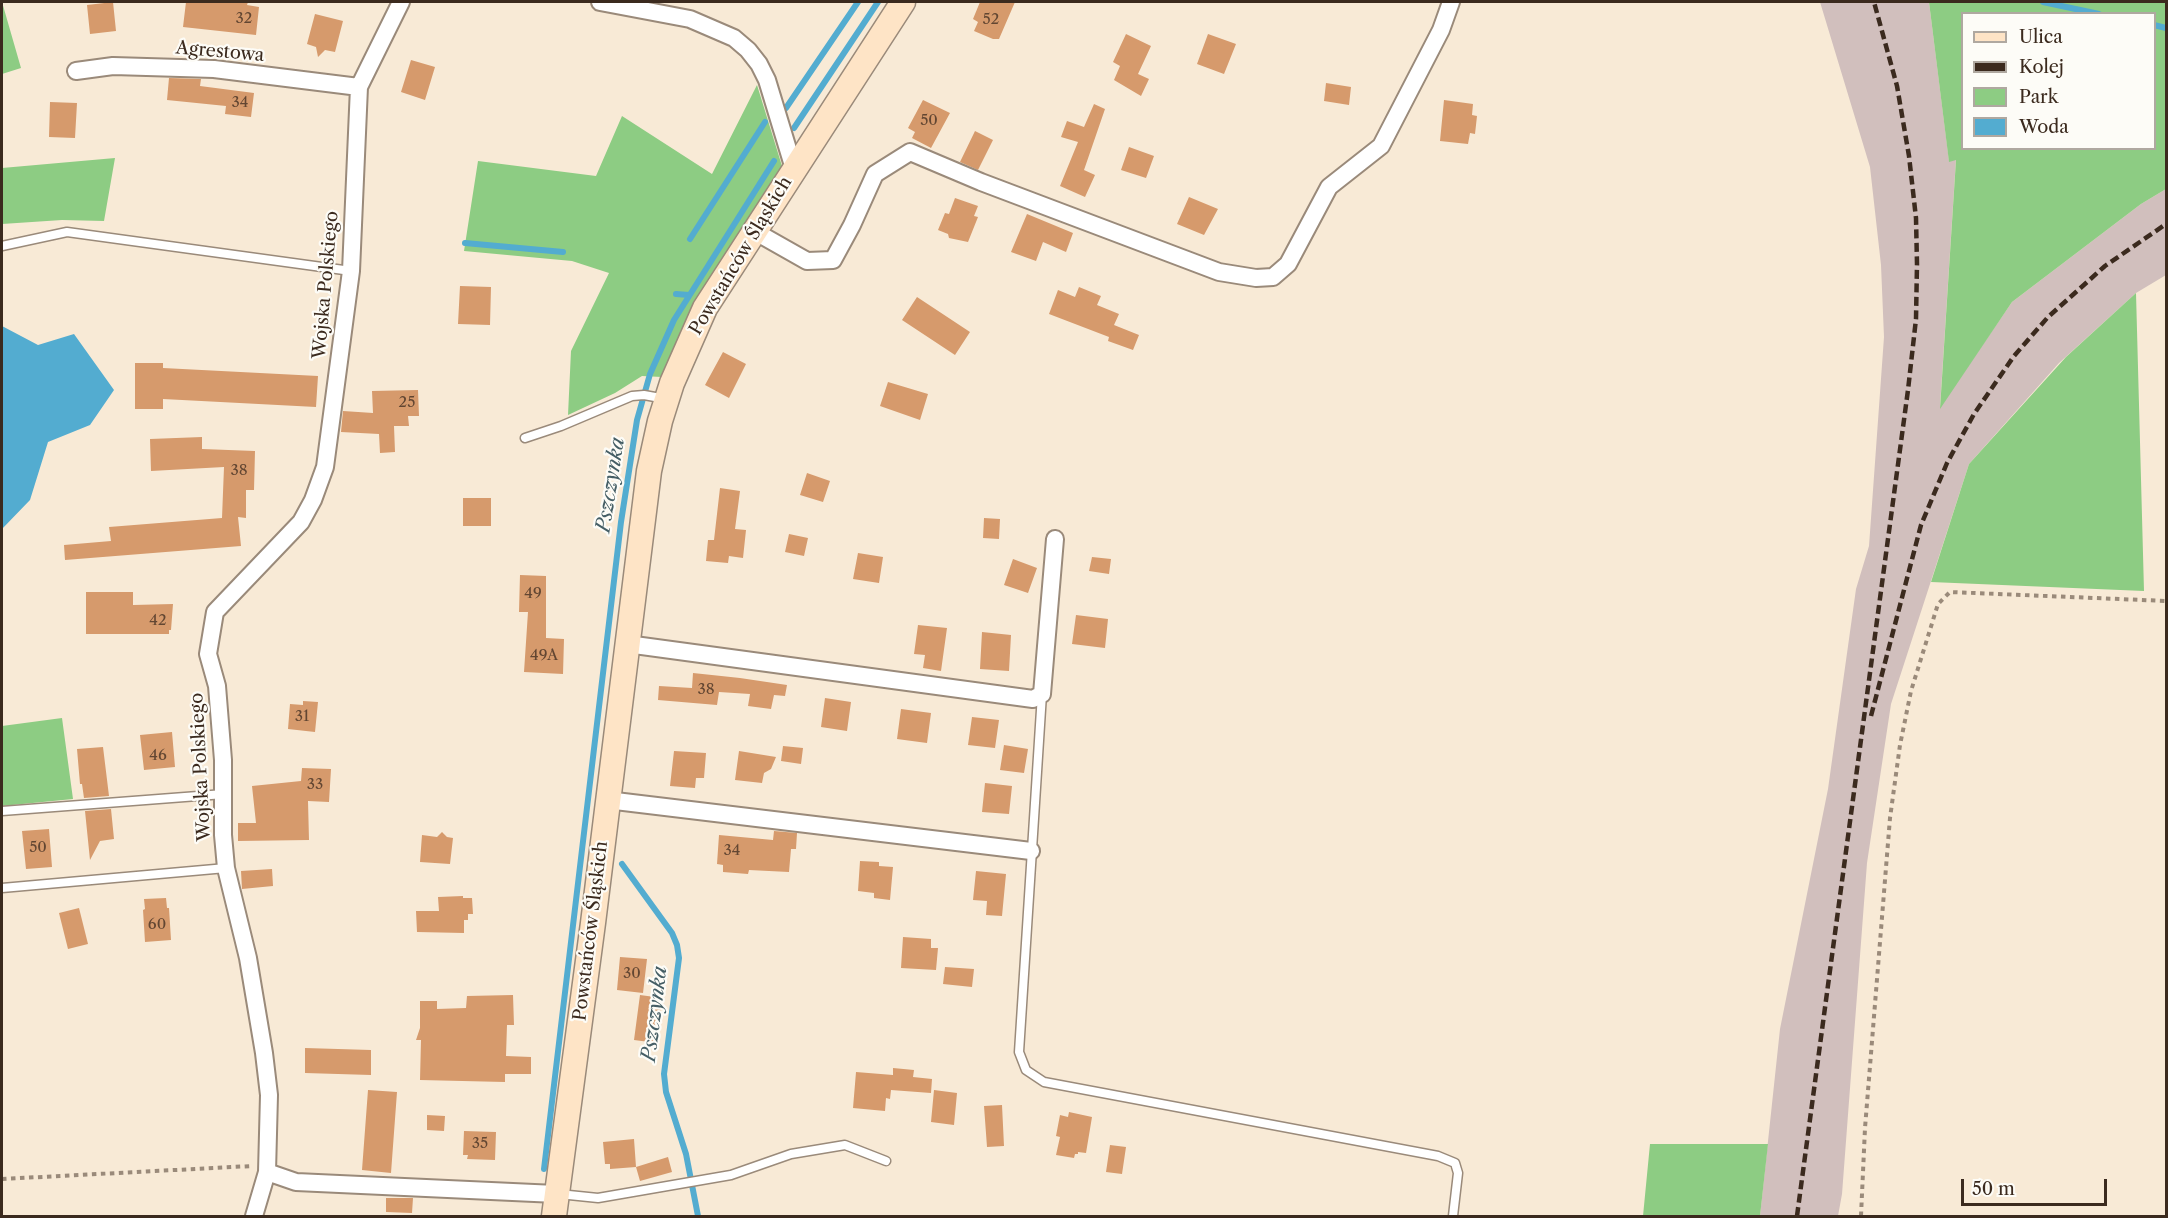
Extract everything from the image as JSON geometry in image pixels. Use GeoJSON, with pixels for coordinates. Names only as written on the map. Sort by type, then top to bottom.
{"type":"FeatureCollection","features":[{"type":"Feature","properties":{"kind":"street","name":"Wojska Polskiego"},"geometry":{"type":"LineString","coordinates":[[254,1216],[267,1172],[269,1095],[248,958],[226,868],[223,835],[223,760],[217,686],[208,654],[215,612],[301,522],[313,500],[325,467],[351,271],[359,87],[397,2]]}},
{"type":"Feature","properties":{"kind":"street"},"geometry":{"type":"LineString","coordinates":[[600,2],[690,19],[734,38],[748,50],[759,64],[767,80],[794,169]]}},
{"type":"Feature","properties":{"kind":"street","name":"Powstańców Śląskich"},"geometry":{"type":"LineString","coordinates":[[555,1205],[593,923],[649,471],[660,421],[691,337],[705,308],[903,2]]}},
{"type":"Feature","properties":{"kind":"street"},"geometry":{"type":"LineString","coordinates":[[754,231],[807,261],[833,260],[875,174],[910,152],[981,182],[1219,272],[1256,278],[1273,278],[1288,264],[1329,187],[1381,146],[1441,30],[1451,2]]}},
{"type":"Feature","properties":{"kind":"street","name":"Agrestowa"},"geometry":{"type":"LineString","coordinates":[[76,71],[113,66],[214,69],[359,87]]}},
{"type":"Feature","properties":{"kind":"street"},"geometry":{"type":"LineString","coordinates":[[627,644],[1033,699],[1042,694],[1055,539]]}},
{"type":"Feature","properties":{"kind":"street"},"geometry":{"type":"LineString","coordinates":[[607,800],[1031,851]]}},
{"type":"Feature","properties":{"kind":"street"},"geometry":{"type":"LineString","coordinates":[[267,1172],[296,1182],[555,1205]]}},
{"type":"Feature","properties":{"kind":"lane"},"geometry":{"type":"LineString","coordinates":[[2,246],[67,232],[351,271]]}},
{"type":"Feature","properties":{"kind":"lane"},"geometry":{"type":"LineString","coordinates":[[525,438],[561,426],[632,396],[644,395],[667,400]]}},
{"type":"Feature","properties":{"kind":"lane"},"geometry":{"type":"LineString","coordinates":[[1042,694],[1020,1052],[1022,1064],[1034,1077],[1044,1082],[1438,1156],[1455,1163],[1458,1173],[1453,1216]]}},
{"type":"Feature","properties":{"kind":"lane"},"geometry":{"type":"LineString","coordinates":[[2,812],[224,794]]}},
{"type":"Feature","properties":{"kind":"lane"},"geometry":{"type":"LineString","coordinates":[[2,888],[226,868]]}},
{"type":"Feature","properties":{"kind":"lane"},"geometry":{"type":"LineString","coordinates":[[555,1205],[731,1174],[791,1154],[845,1145],[886,1161]]}},
{"type":"Feature","properties":{"kind":"path"},"geometry":{"type":"LineString","coordinates":[[1861,1216],[1868,1085],[1890,818],[1900,745],[1911,691],[1938,604],[1950,592],[2166,601]]}},
{"type":"Feature","properties":{"kind":"path"},"geometry":{"type":"LineString","coordinates":[[2,1179],[256,1165],[267,1172]]}},
{"type":"Feature","properties":{"kind":"shaded area"},"geometry":{"type":"Polygon","coordinates":[[[1820,2],[1929,2],[1949,161],[1956,159],[1940,407],[2012,302],[2141,204],[2166,189],[2166,275],[2136,293],[2059,363],[1969,464],[1891,704],[1867,863],[1842,1194],[1838,1216],[1760,1216],[1780,1029],[1828,789],[1856,589],[1869,546],[1884,337],[1881,265],[1870,167],[1820,2]]]}},
{"type":"Feature","properties":{"kind":"green space"},"geometry":{"type":"Polygon","coordinates":[[[2,2],[21,68],[2,74],[2,2]]]}},
{"type":"Feature","properties":{"kind":"green space"},"geometry":{"type":"Polygon","coordinates":[[[1929,2],[2166,2],[2166,189],[2141,204],[2012,302],[1940,409],[1956,160],[1949,162],[1929,2]]]}},
{"type":"Feature","properties":{"kind":"green space"},"geometry":{"type":"Polygon","coordinates":[[[757,85],[782,166],[698,299],[662,377],[642,376],[615,393],[568,415],[571,351],[609,273],[572,261],[464,251],[478,161],[596,176],[622,116],[712,174],[757,85]]]}},
{"type":"Feature","properties":{"kind":"green space"},"geometry":{"type":"Polygon","coordinates":[[[115,158],[104,221],[62,220],[2,224],[2,168],[115,158]]]}},
{"type":"Feature","properties":{"kind":"green space"},"geometry":{"type":"Polygon","coordinates":[[[2136,293],[2144,591],[1931,582],[1969,464],[2066,357],[2136,293]]]}},
{"type":"Feature","properties":{"kind":"green space"},"geometry":{"type":"Polygon","coordinates":[[[62,718],[73,799],[2,806],[2,726],[62,718]]]}},
{"type":"Feature","properties":{"kind":"green space"},"geometry":{"type":"Polygon","coordinates":[[[1650,1144],[1768,1144],[1760,1216],[1643,1216],[1650,1144]]]}},
{"type":"Feature","properties":{"kind":"water"},"geometry":{"type":"Polygon","coordinates":[[[2,326],[38,345],[74,334],[114,390],[90,425],[48,442],[30,500],[2,529],[2,326]]]}},
{"type":"Feature","properties":{"kind":"building"},"geometry":{"type":"Polygon","coordinates":[[[113,2],[116,31],[90,34],[87,5],[113,2]]]}},
{"type":"Feature","properties":{"kind":"building"},"geometry":{"type":"Polygon","coordinates":[[[186,2],[248,2],[247,5],[259,7],[256,35],[183,27],[186,2]]]}},
{"type":"Feature","properties":{"kind":"building"},"geometry":{"type":"Polygon","coordinates":[[[980,2],[1015,2],[999,39],[993,39],[974,31],[978,22],[973,19],[980,2]]]}},
{"type":"Feature","properties":{"kind":"building"},"geometry":{"type":"Polygon","coordinates":[[[315,14],[343,21],[335,52],[325,50],[318,57],[316,47],[307,44],[315,14]]]}},
{"type":"Feature","properties":{"kind":"building"},"geometry":{"type":"Polygon","coordinates":[[[1126,34],[1151,46],[1138,74],[1149,79],[1141,96],[1114,80],[1120,66],[1113,62],[1126,34]]]}},
{"type":"Feature","properties":{"kind":"building"},"geometry":{"type":"Polygon","coordinates":[[[1208,34],[1236,44],[1224,74],[1197,64],[1208,34]]]}},
{"type":"Feature","properties":{"kind":"building"},"geometry":{"type":"Polygon","coordinates":[[[411,60],[435,67],[425,100],[401,92],[411,60]]]}},
{"type":"Feature","properties":{"kind":"building"},"geometry":{"type":"Polygon","coordinates":[[[169,78],[201,79],[200,86],[254,93],[251,117],[225,114],[226,106],[167,100],[169,78]]]}},
{"type":"Feature","properties":{"kind":"building"},"geometry":{"type":"Polygon","coordinates":[[[1326,83],[1351,87],[1349,105],[1324,101],[1326,83]]]}},
{"type":"Feature","properties":{"kind":"building"},"geometry":{"type":"Polygon","coordinates":[[[923,100],[950,113],[931,148],[912,138],[915,132],[908,128],[923,100]]]}},
{"type":"Feature","properties":{"kind":"building"},"geometry":{"type":"Polygon","coordinates":[[[1444,100],[1473,104],[1472,115],[1477,116],[1475,134],[1470,133],[1468,144],[1440,141],[1444,100]]]}},
{"type":"Feature","properties":{"kind":"building"},"geometry":{"type":"Polygon","coordinates":[[[50,102],[77,103],[75,138],[49,137],[50,102]]]}},
{"type":"Feature","properties":{"kind":"building"},"geometry":{"type":"Polygon","coordinates":[[[1094,104],[1105,109],[1084,170],[1095,175],[1085,197],[1060,186],[1078,142],[1061,137],[1067,121],[1084,127],[1094,104]]]}},
{"type":"Feature","properties":{"kind":"building"},"geometry":{"type":"Polygon","coordinates":[[[975,131],[993,140],[978,170],[960,162],[975,131]]]}},
{"type":"Feature","properties":{"kind":"building"},"geometry":{"type":"Polygon","coordinates":[[[1129,147],[1154,156],[1146,178],[1121,170],[1129,147]]]}},
{"type":"Feature","properties":{"kind":"building"},"geometry":{"type":"Polygon","coordinates":[[[1189,197],[1218,209],[1204,235],[1177,224],[1189,197]]]}},
{"type":"Feature","properties":{"kind":"building"},"geometry":{"type":"Polygon","coordinates":[[[955,198],[978,206],[974,216],[978,217],[968,242],[949,238],[948,234],[938,230],[945,213],[949,214],[955,198]]]}},
{"type":"Feature","properties":{"kind":"building"},"geometry":{"type":"Polygon","coordinates":[[[1027,214],[1073,233],[1066,252],[1043,242],[1036,261],[1011,252],[1027,214]]]}},
{"type":"Feature","properties":{"kind":"building"},"geometry":{"type":"Polygon","coordinates":[[[460,286],[491,287],[490,325],[458,324],[460,286]]]}},
{"type":"Feature","properties":{"kind":"building"},"geometry":{"type":"Polygon","coordinates":[[[1079,287],[1101,296],[1097,305],[1119,314],[1114,325],[1139,335],[1133,350],[1108,341],[1109,337],[1049,314],[1058,290],[1075,297],[1079,287]]]}},
{"type":"Feature","properties":{"kind":"building"},"geometry":{"type":"Polygon","coordinates":[[[917,297],[970,332],[955,355],[902,320],[917,297]]]}},
{"type":"Feature","properties":{"kind":"building"},"geometry":{"type":"Polygon","coordinates":[[[723,352],[746,364],[729,398],[705,385],[723,352]]]}},
{"type":"Feature","properties":{"kind":"building"},"geometry":{"type":"Polygon","coordinates":[[[135,363],[163,363],[163,368],[318,376],[316,407],[163,399],[163,409],[135,409],[135,363]]]}},
{"type":"Feature","properties":{"kind":"building"},"geometry":{"type":"Polygon","coordinates":[[[888,382],[928,394],[920,420],[880,406],[888,382]]]}},
{"type":"Feature","properties":{"kind":"building"},"geometry":{"type":"Polygon","coordinates":[[[418,390],[419,416],[408,416],[409,426],[394,426],[395,452],[380,453],[379,434],[341,432],[343,411],[373,413],[372,391],[418,390]]]}},
{"type":"Feature","properties":{"kind":"building"},"geometry":{"type":"Polygon","coordinates":[[[202,437],[202,449],[255,451],[254,490],[246,490],[246,518],[238,517],[241,546],[65,560],[64,545],[111,541],[109,527],[222,518],[224,467],[151,471],[150,439],[202,437]]]}},
{"type":"Feature","properties":{"kind":"building"},"geometry":{"type":"Polygon","coordinates":[[[807,473],[830,481],[823,502],[800,495],[807,473]]]}},
{"type":"Feature","properties":{"kind":"building"},"geometry":{"type":"Polygon","coordinates":[[[720,488],[740,491],[735,529],[746,530],[743,558],[729,556],[728,563],[706,561],[708,540],[714,540],[720,488]]]}},
{"type":"Feature","properties":{"kind":"building"},"geometry":{"type":"Polygon","coordinates":[[[463,498],[491,498],[491,526],[463,526],[463,498]]]}},
{"type":"Feature","properties":{"kind":"building"},"geometry":{"type":"Polygon","coordinates":[[[984,518],[1000,519],[999,539],[983,538],[984,518]]]}},
{"type":"Feature","properties":{"kind":"building"},"geometry":{"type":"Polygon","coordinates":[[[789,534],[808,538],[804,556],[785,552],[789,534]]]}},
{"type":"Feature","properties":{"kind":"building"},"geometry":{"type":"Polygon","coordinates":[[[858,553],[883,557],[879,583],[853,579],[858,553]]]}},
{"type":"Feature","properties":{"kind":"building"},"geometry":{"type":"Polygon","coordinates":[[[1092,557],[1111,559],[1109,574],[1089,571],[1092,557]]]}},
{"type":"Feature","properties":{"kind":"building"},"geometry":{"type":"Polygon","coordinates":[[[1013,559],[1037,568],[1028,593],[1004,585],[1013,559]]]}},
{"type":"Feature","properties":{"kind":"building"},"geometry":{"type":"Polygon","coordinates":[[[520,575],[546,576],[546,638],[564,639],[563,674],[524,672],[528,612],[519,612],[520,575]]]}},
{"type":"Feature","properties":{"kind":"building"},"geometry":{"type":"Polygon","coordinates":[[[86,592],[133,592],[133,605],[173,604],[171,630],[169,634],[86,634],[86,592]]]}},
{"type":"Feature","properties":{"kind":"building"},"geometry":{"type":"Polygon","coordinates":[[[1076,615],[1108,619],[1105,648],[1072,644],[1076,615]]]}},
{"type":"Feature","properties":{"kind":"building"},"geometry":{"type":"Polygon","coordinates":[[[918,625],[947,628],[941,671],[923,668],[925,655],[914,654],[918,625]]]}},
{"type":"Feature","properties":{"kind":"building"},"geometry":{"type":"Polygon","coordinates":[[[982,632],[1011,635],[1009,671],[980,669],[982,632]]]}},
{"type":"Feature","properties":{"kind":"building"},"geometry":{"type":"Polygon","coordinates":[[[693,673],[787,685],[785,696],[774,695],[771,709],[748,706],[750,694],[719,692],[717,705],[658,700],[659,686],[692,688],[693,673]]]}},
{"type":"Feature","properties":{"kind":"building"},"geometry":{"type":"Polygon","coordinates":[[[825,698],[851,702],[847,731],[821,727],[825,698]]]}},
{"type":"Feature","properties":{"kind":"building"},"geometry":{"type":"Polygon","coordinates":[[[303,701],[318,702],[315,732],[288,729],[290,704],[303,705],[303,701]]]}},
{"type":"Feature","properties":{"kind":"building"},"geometry":{"type":"Polygon","coordinates":[[[901,709],[931,713],[927,743],[897,739],[901,709]]]}},
{"type":"Feature","properties":{"kind":"building"},"geometry":{"type":"Polygon","coordinates":[[[972,717],[999,720],[995,748],[968,745],[972,717]]]}},
{"type":"Feature","properties":{"kind":"building"},"geometry":{"type":"Polygon","coordinates":[[[172,732],[175,767],[144,770],[140,735],[172,732]]]}},
{"type":"Feature","properties":{"kind":"building"},"geometry":{"type":"Polygon","coordinates":[[[1004,745],[1028,749],[1024,773],[1000,770],[1004,745]]]}},
{"type":"Feature","properties":{"kind":"building"},"geometry":{"type":"Polygon","coordinates":[[[783,746],[803,748],[801,764],[781,761],[783,746]]]}},
{"type":"Feature","properties":{"kind":"building"},"geometry":{"type":"Polygon","coordinates":[[[103,747],[109,796],[84,798],[82,784],[80,784],[77,749],[103,747]]]}},
{"type":"Feature","properties":{"kind":"building"},"geometry":{"type":"Polygon","coordinates":[[[674,751],[706,753],[704,778],[696,778],[695,788],[670,786],[674,751]]]}},
{"type":"Feature","properties":{"kind":"building"},"geometry":{"type":"Polygon","coordinates":[[[739,751],[776,757],[771,769],[764,773],[762,783],[735,780],[739,751]]]}},
{"type":"Feature","properties":{"kind":"building"},"geometry":{"type":"Polygon","coordinates":[[[302,768],[331,769],[329,802],[308,801],[309,840],[238,841],[238,823],[256,823],[252,786],[301,781],[302,768]]]}},
{"type":"Feature","properties":{"kind":"building"},"geometry":{"type":"Polygon","coordinates":[[[985,783],[1012,786],[1009,814],[982,812],[985,783]]]}},
{"type":"Feature","properties":{"kind":"building"},"geometry":{"type":"Polygon","coordinates":[[[111,809],[114,839],[100,841],[90,860],[85,811],[111,809]]]}},
{"type":"Feature","properties":{"kind":"building"},"geometry":{"type":"Polygon","coordinates":[[[49,829],[52,867],[26,869],[22,831],[49,829]]]}},
{"type":"Feature","properties":{"kind":"building"},"geometry":{"type":"Polygon","coordinates":[[[774,831],[797,833],[796,849],[791,849],[789,872],[749,870],[748,874],[723,872],[723,865],[717,864],[719,835],[773,840],[774,831]]]}},
{"type":"Feature","properties":{"kind":"building"},"geometry":{"type":"Polygon","coordinates":[[[442,832],[447,837],[453,838],[450,864],[420,862],[422,835],[437,837],[442,832]]]}},
{"type":"Feature","properties":{"kind":"building"},"geometry":{"type":"Polygon","coordinates":[[[860,861],[879,862],[879,866],[893,867],[890,900],[874,898],[874,893],[858,891],[860,861]]]}},
{"type":"Feature","properties":{"kind":"building"},"geometry":{"type":"Polygon","coordinates":[[[272,869],[273,886],[242,889],[241,871],[272,869]]]}},
{"type":"Feature","properties":{"kind":"building"},"geometry":{"type":"Polygon","coordinates":[[[976,871],[1006,874],[1002,916],[986,915],[987,901],[973,900],[976,871]]]}},
{"type":"Feature","properties":{"kind":"building"},"geometry":{"type":"Polygon","coordinates":[[[463,896],[463,898],[472,898],[473,914],[468,914],[468,920],[464,920],[464,933],[417,932],[416,911],[439,911],[438,897],[463,896]]]}},
{"type":"Feature","properties":{"kind":"building"},"geometry":{"type":"Polygon","coordinates":[[[166,898],[171,940],[145,942],[144,899],[166,898]]]}},
{"type":"Feature","properties":{"kind":"building"},"geometry":{"type":"Polygon","coordinates":[[[79,908],[88,944],[68,949],[59,913],[79,908]]]}},
{"type":"Feature","properties":{"kind":"building"},"geometry":{"type":"Polygon","coordinates":[[[903,937],[931,939],[931,948],[938,948],[936,970],[901,968],[903,937]]]}},
{"type":"Feature","properties":{"kind":"building"},"geometry":{"type":"Polygon","coordinates":[[[620,957],[647,959],[643,993],[617,990],[620,957]]]}},
{"type":"Feature","properties":{"kind":"building"},"geometry":{"type":"Polygon","coordinates":[[[945,967],[974,969],[972,987],[943,984],[945,967]]]}},
{"type":"Feature","properties":{"kind":"building"},"geometry":{"type":"Polygon","coordinates":[[[513,995],[514,1025],[507,1025],[506,1056],[531,1057],[531,1074],[505,1074],[505,1082],[420,1080],[421,1040],[416,1040],[420,1028],[420,1001],[437,1001],[437,1009],[466,1008],[467,996],[513,995]]]}},
{"type":"Feature","properties":{"kind":"building"},"geometry":{"type":"Polygon","coordinates":[[[640,995],[662,998],[657,1043],[634,1040],[640,995]]]}},
{"type":"Feature","properties":{"kind":"building"},"geometry":{"type":"Polygon","coordinates":[[[305,1048],[371,1050],[371,1075],[305,1073],[305,1048]]]}},
{"type":"Feature","properties":{"kind":"building"},"geometry":{"type":"Polygon","coordinates":[[[893,1068],[914,1070],[913,1077],[932,1079],[931,1093],[891,1090],[890,1099],[886,1098],[885,1111],[853,1108],[856,1072],[893,1075],[893,1068]]]}},
{"type":"Feature","properties":{"kind":"building"},"geometry":{"type":"Polygon","coordinates":[[[368,1090],[397,1092],[391,1173],[362,1170],[368,1090]]]}},
{"type":"Feature","properties":{"kind":"building"},"geometry":{"type":"Polygon","coordinates":[[[934,1090],[957,1093],[954,1125],[931,1122],[934,1090]]]}},
{"type":"Feature","properties":{"kind":"building"},"geometry":{"type":"Polygon","coordinates":[[[1002,1105],[1004,1146],[987,1147],[984,1106],[1002,1105]]]}},
{"type":"Feature","properties":{"kind":"building"},"geometry":{"type":"Polygon","coordinates":[[[1069,1112],[1092,1117],[1086,1153],[1078,1152],[1074,1158],[1056,1155],[1060,1137],[1056,1136],[1060,1115],[1068,1117],[1069,1112]]]}},
{"type":"Feature","properties":{"kind":"building"},"geometry":{"type":"Polygon","coordinates":[[[427,1115],[445,1116],[444,1131],[427,1130],[427,1115]]]}},
{"type":"Feature","properties":{"kind":"building"},"geometry":{"type":"Polygon","coordinates":[[[464,1131],[496,1132],[495,1160],[467,1159],[468,1155],[463,1155],[464,1131]]]}},
{"type":"Feature","properties":{"kind":"building"},"geometry":{"type":"Polygon","coordinates":[[[634,1139],[636,1167],[610,1169],[610,1164],[605,1164],[603,1142],[634,1139]]]}},
{"type":"Feature","properties":{"kind":"building"},"geometry":{"type":"Polygon","coordinates":[[[1110,1145],[1126,1147],[1122,1174],[1106,1172],[1110,1145]]]}},
{"type":"Feature","properties":{"kind":"building"},"geometry":{"type":"Polygon","coordinates":[[[668,1157],[672,1172],[640,1181],[636,1167],[668,1157]]]}},
{"type":"Feature","properties":{"kind":"building"},"geometry":{"type":"Polygon","coordinates":[[[386,1198],[413,1198],[412,1213],[386,1212],[386,1198]]]}},
{"type":"Feature","properties":{"kind":"waterway"},"geometry":{"type":"LineString","coordinates":[[786,108],[858,2]]}},
{"type":"Feature","properties":{"kind":"waterway","name":"Pszczynka"},"geometry":{"type":"LineString","coordinates":[[794,128],[878,2]]}},
{"type":"Feature","properties":{"kind":"waterway"},"geometry":{"type":"LineString","coordinates":[[2043,2],[2090,12]]}},
{"type":"Feature","properties":{"kind":"waterway"},"geometry":{"type":"LineString","coordinates":[[2156,26],[2166,28]]}},
{"type":"Feature","properties":{"kind":"waterway"},"geometry":{"type":"LineString","coordinates":[[690,239],[765,122]]}},
{"type":"Feature","properties":{"kind":"waterway","name":"Pszczynka"},"geometry":{"type":"LineString","coordinates":[[544,1169],[621,522],[637,420],[650,374],[674,320],[774,161]]}},
{"type":"Feature","properties":{"kind":"waterway"},"geometry":{"type":"LineString","coordinates":[[465,243],[563,252]]}},
{"type":"Feature","properties":{"kind":"waterway"},"geometry":{"type":"LineString","coordinates":[[676,294],[689,295]]}},
{"type":"Feature","properties":{"kind":"waterway","name":"Pszczynka"},"geometry":{"type":"LineString","coordinates":[[622,864],[672,933],[677,945],[679,958],[664,1074],[666,1092],[686,1154],[698,1216]]}},
{"type":"Feature","properties":{"kind":"railway"},"geometry":{"type":"LineString","coordinates":[[1797,1216],[1916,319],[1916,218],[1909,156],[1897,86],[1874,2]]}},
{"type":"Feature","properties":{"kind":"railway"},"geometry":{"type":"LineString","coordinates":[[1871,716],[1921,525],[1947,463],[1974,414],[2014,356],[2048,317],[2105,266],[2166,224]]}}]}
